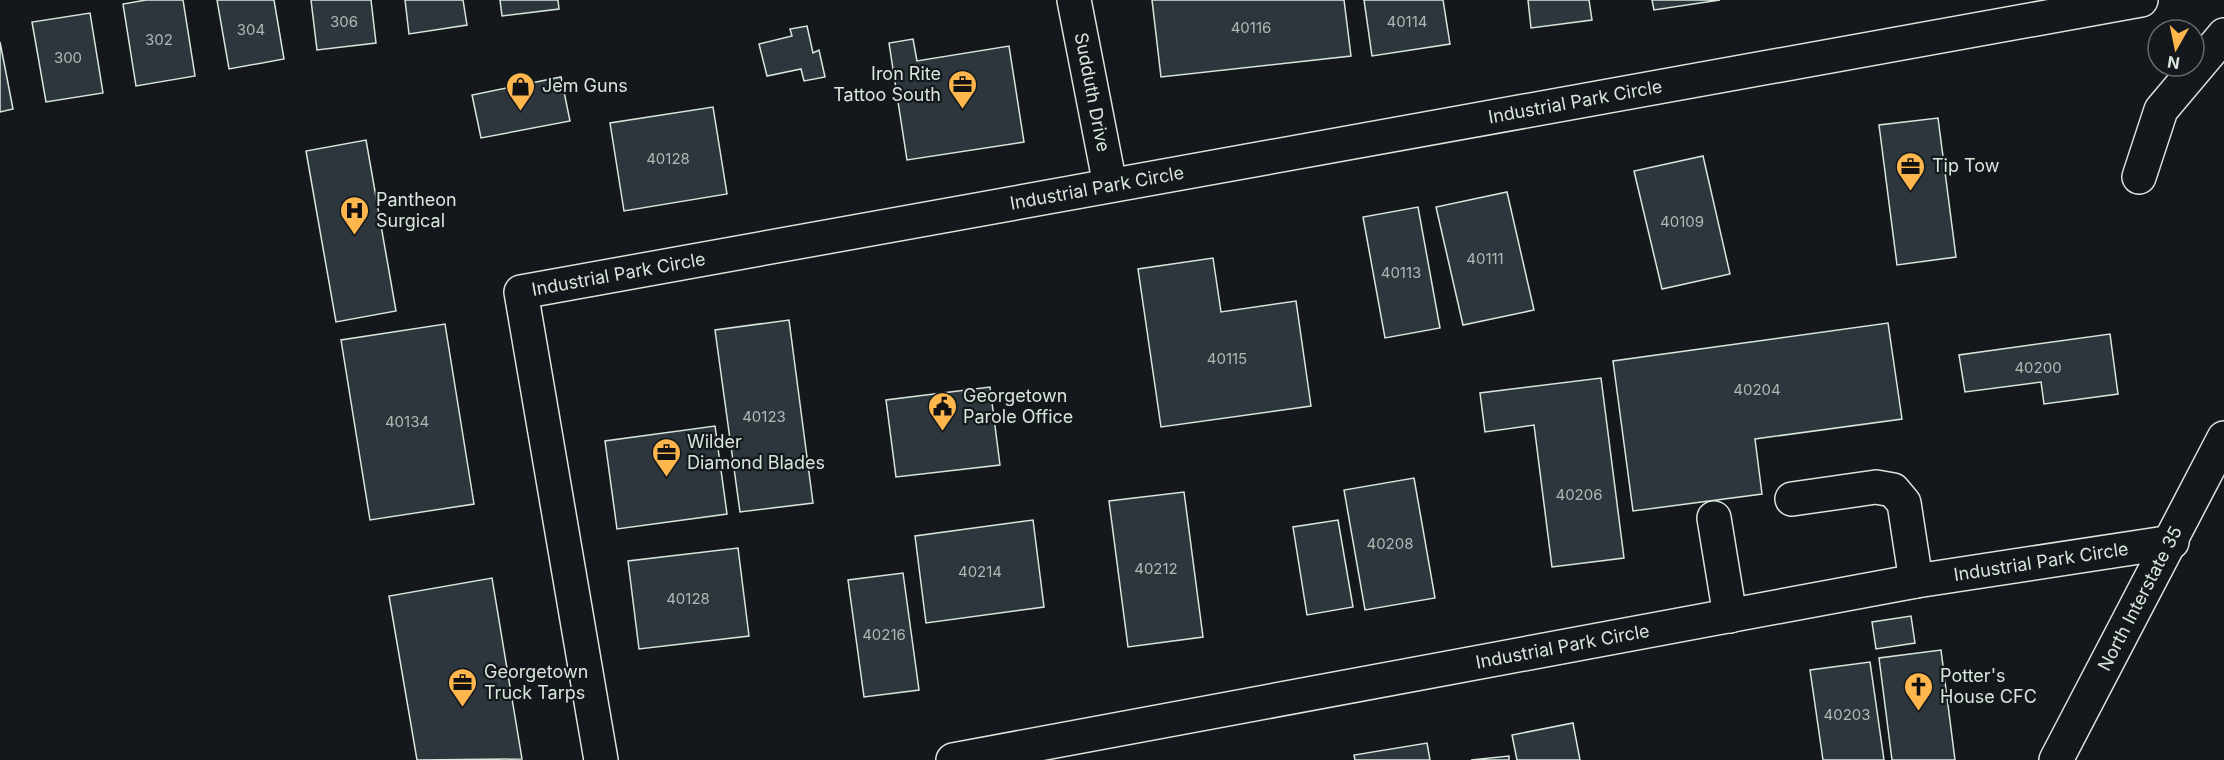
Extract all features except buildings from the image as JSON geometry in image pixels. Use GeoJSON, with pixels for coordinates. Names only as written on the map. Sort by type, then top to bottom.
{"type":"FeatureCollection","features":[{"type":"Feature","properties":{"kind":"street","name":"Sudduth Drive"},"geometry":{"type":"LineString","coordinates":[[1074,0],[1110,185]]}},
{"type":"Feature","properties":{"kind":"street","name":"Industrial Park Circle"},"geometry":{"type":"LineString","coordinates":[[601,760],[521,292],[2140,0]]}},
{"type":"Feature","properties":{"kind":"street"},"geometry":{"type":"LineString","coordinates":[[2139,177],[2161,110],[2224,35]]}},
{"type":"Feature","properties":{"kind":"street","name":"North Interstate 35"},"geometry":{"type":"LineString","coordinates":[[2056,760],[2172,542],[2224,438]]}},
{"type":"Feature","properties":{"kind":"street"},"geometry":{"type":"LineString","coordinates":[[1792,499],[1876,487],[1893,490],[1904,503],[1917,581]]}},
{"type":"Feature","properties":{"kind":"street"},"geometry":{"type":"LineString","coordinates":[[1714,518],[1730,616]]}},
{"type":"Feature","properties":{"kind":"street","name":"Industrial Park Circle"},"geometry":{"type":"LineString","coordinates":[[952,760],[1917,581],[2172,542]]}},
{"type":"Feature","properties":{"kind":"place","name":"Iron Rite Tattoo South"},"geometry":{"type":"Point","coordinates":[962,110]}},
{"type":"Feature","properties":{"kind":"place","name":"Jem Guns"},"geometry":{"type":"Point","coordinates":[521,112]}},
{"type":"Feature","properties":{"kind":"place","name":"Tip Tow"},"geometry":{"type":"Point","coordinates":[1911,192]}},
{"type":"Feature","properties":{"kind":"place","name":"Pantheon Surgical"},"geometry":{"type":"Point","coordinates":[355,236]}},
{"type":"Feature","properties":{"kind":"place","name":"Georgetown Parole Office"},"geometry":{"type":"Point","coordinates":[942,432]}},
{"type":"Feature","properties":{"kind":"place","name":"Wilder Diamond Blades"},"geometry":{"type":"Point","coordinates":[666,478]}},
{"type":"Feature","properties":{"kind":"place","name":"Georgetown Truck Tarps"},"geometry":{"type":"Point","coordinates":[463,708]}},
{"type":"Feature","properties":{"kind":"place","name":"Potter's House CFC"},"geometry":{"type":"Point","coordinates":[1919,712]}}]}
